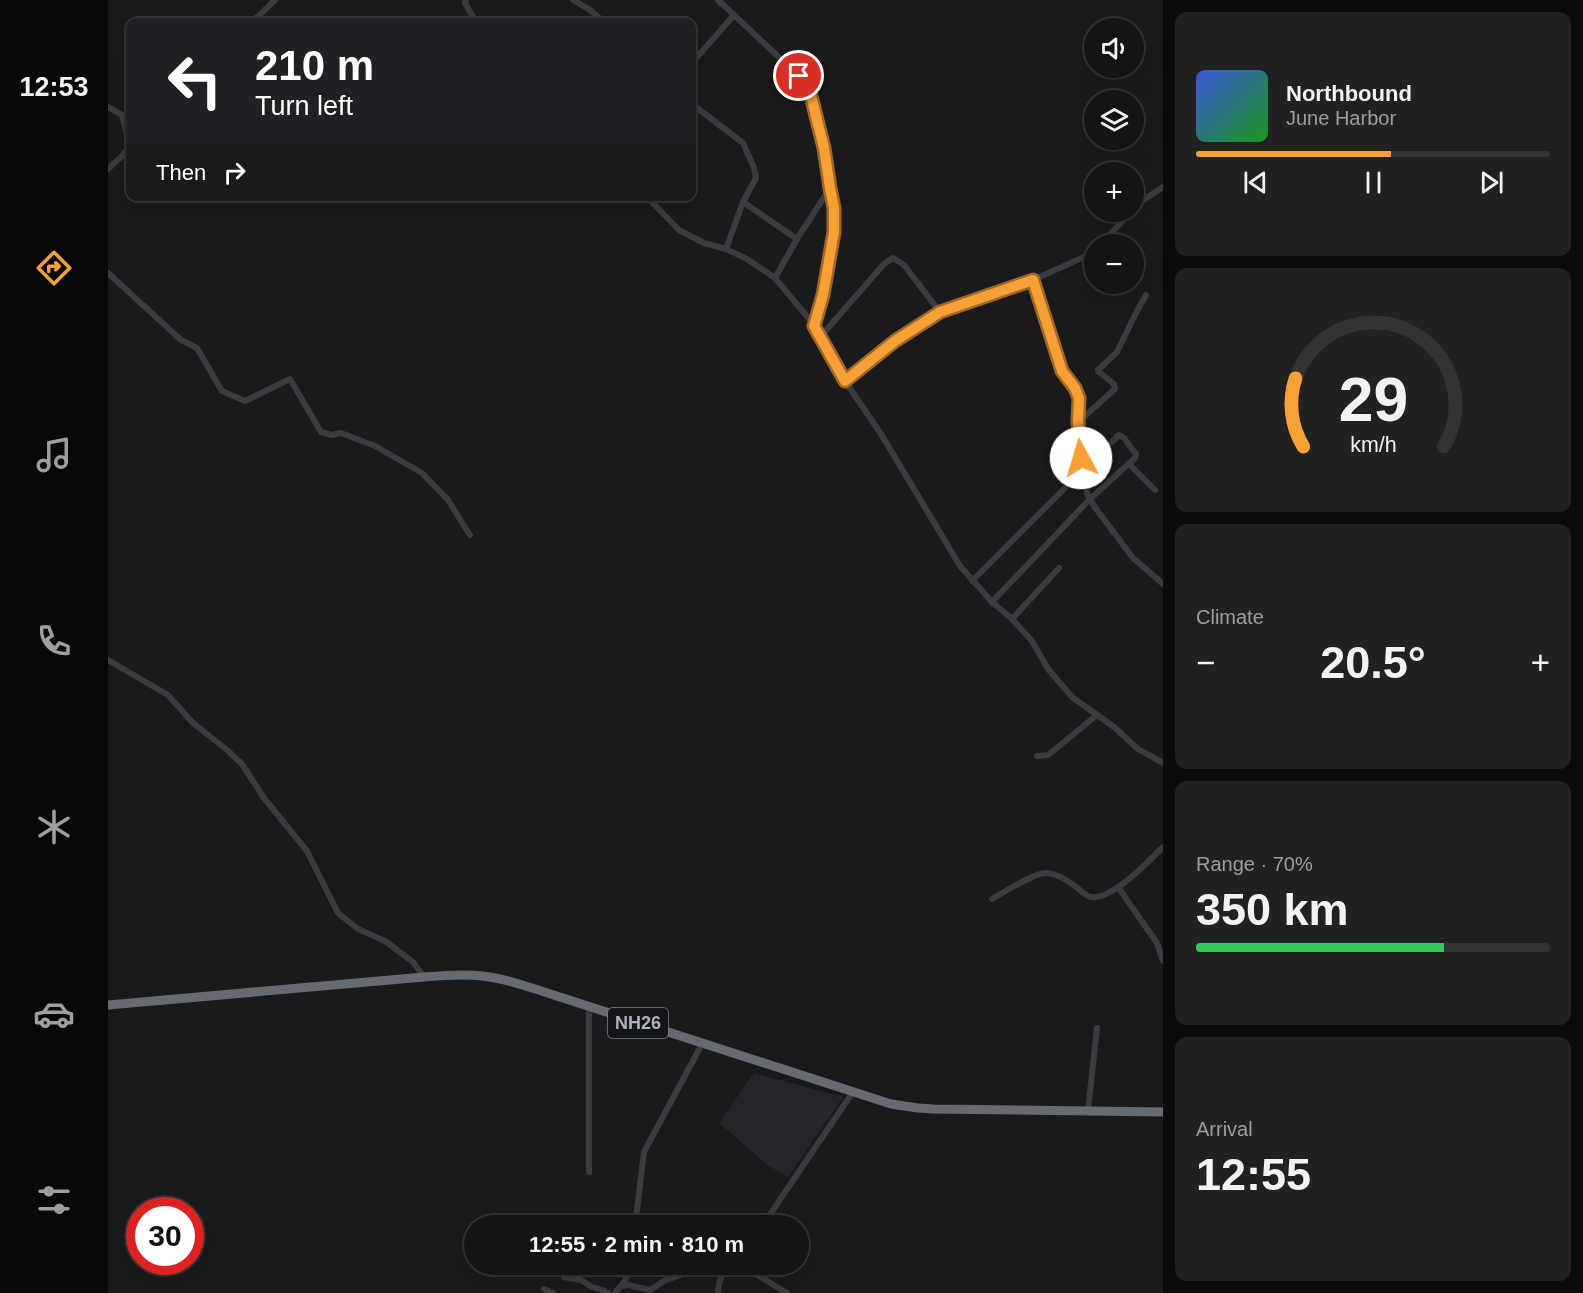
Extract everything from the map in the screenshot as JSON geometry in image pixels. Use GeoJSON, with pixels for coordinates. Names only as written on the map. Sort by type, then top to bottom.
{"type":"FeatureCollection","features":[{"type":"Feature","properties":{"kind":"highway","name":"NH26"},"geometry":{"type":"LineString","coordinates":[[108,1005],[468,975],[501,979],[891,1104],[918,1108],[1163,1112]]}},
{"type":"Feature","properties":{"kind":"street"},"geometry":{"type":"LineString","coordinates":[[256,18],[274,0]]}},
{"type":"Feature","properties":{"kind":"street"},"geometry":{"type":"LineString","coordinates":[[466,0],[465,3],[474,18]]}},
{"type":"Feature","properties":{"kind":"street"},"geometry":{"type":"LineString","coordinates":[[573,0],[599,18]]}},
{"type":"Feature","properties":{"kind":"street"},"geometry":{"type":"LineString","coordinates":[[718,0],[799,76],[810,92],[824,148],[834,208],[834,232],[823,295],[814,326]]}},
{"type":"Feature","properties":{"kind":"street"},"geometry":{"type":"LineString","coordinates":[[696,58],[734,15]]}},
{"type":"Feature","properties":{"kind":"street"},"geometry":{"type":"LineString","coordinates":[[108,107],[126,119]]}},
{"type":"Feature","properties":{"kind":"street"},"geometry":{"type":"LineString","coordinates":[[696,107],[743,143],[754,168],[756,178],[743,202],[726,249]]}},
{"type":"Feature","properties":{"kind":"street"},"geometry":{"type":"LineString","coordinates":[[108,169],[126,151]]}},
{"type":"Feature","properties":{"kind":"street"},"geometry":{"type":"LineString","coordinates":[[1144,199],[1163,187]]}},
{"type":"Feature","properties":{"kind":"street"},"geometry":{"type":"LineString","coordinates":[[775,278],[830,188]]}},
{"type":"Feature","properties":{"kind":"street"},"geometry":{"type":"LineString","coordinates":[[651,201],[679,230],[704,243],[726,249],[747,259],[775,278],[821,336],[845,381],[881,434],[960,566],[992,602],[1032,641],[1048,669],[1072,697],[1114,727],[1138,749],[1163,763]]}},
{"type":"Feature","properties":{"kind":"street"},"geometry":{"type":"LineString","coordinates":[[743,202],[797,239]]}},
{"type":"Feature","properties":{"kind":"street"},"geometry":{"type":"LineString","coordinates":[[1110,234],[1122,222]]}},
{"type":"Feature","properties":{"kind":"street"},"geometry":{"type":"LineString","coordinates":[[845,381],[895,341],[940,312],[1033,280],[1084,257]]}},
{"type":"Feature","properties":{"kind":"street"},"geometry":{"type":"LineString","coordinates":[[821,336],[884,264],[893,258],[903,265],[940,312]]}},
{"type":"Feature","properties":{"kind":"street"},"geometry":{"type":"LineString","coordinates":[[108,273],[181,340],[197,348],[222,391],[245,401],[290,379],[321,432],[332,435],[341,433],[375,446],[422,473],[448,500],[470,535]]}},
{"type":"Feature","properties":{"kind":"street"},"geometry":{"type":"LineString","coordinates":[[1033,280],[1062,371],[1075,388],[1079,398],[1078,422],[1087,493],[1133,558],[1163,584]]}},
{"type":"Feature","properties":{"kind":"street"},"geometry":{"type":"LineString","coordinates":[[1078,422],[1115,389],[1114,384],[1098,370],[1117,352],[1146,295]]}},
{"type":"Feature","properties":{"kind":"street"},"geometry":{"type":"LineString","coordinates":[[972,581],[1119,435],[1124,438],[1136,454],[1135,458],[1090,499],[992,602]]}},
{"type":"Feature","properties":{"kind":"street"},"geometry":{"type":"LineString","coordinates":[[1129,464],[1155,490]]}},
{"type":"Feature","properties":{"kind":"street"},"geometry":{"type":"LineString","coordinates":[[1012,619],[1059,568]]}},
{"type":"Feature","properties":{"kind":"street"},"geometry":{"type":"LineString","coordinates":[[108,660],[168,695],[192,722],[242,764],[264,798],[307,851],[338,913],[358,928],[385,940],[413,962],[424,977]]}},
{"type":"Feature","properties":{"kind":"street"},"geometry":{"type":"LineString","coordinates":[[1036,756],[1048,755],[1097,715]]}},
{"type":"Feature","properties":{"kind":"street"},"geometry":{"type":"LineString","coordinates":[[992,899],[1034,876],[1046,873],[1070,882],[1088,896],[1107,895],[1136,873],[1163,847]]}},
{"type":"Feature","properties":{"kind":"street"},"geometry":{"type":"LineString","coordinates":[[1118,887],[1157,943],[1163,962]]}},
{"type":"Feature","properties":{"kind":"street"},"geometry":{"type":"LineString","coordinates":[[589,1007],[589,1172]]}},
{"type":"Feature","properties":{"kind":"street"},"geometry":{"type":"LineString","coordinates":[[1088,1110],[1096,1028]]}},
{"type":"Feature","properties":{"kind":"street"},"geometry":{"type":"LineString","coordinates":[[636,1215],[644,1152],[702,1044]]}},
{"type":"Feature","properties":{"kind":"street"},"geometry":{"type":"LineString","coordinates":[[769,1215],[853,1092]]}},
{"type":"Feature","properties":{"kind":"street"},"geometry":{"type":"LineString","coordinates":[[615,1293],[622,1286],[626,1275]]}},
{"type":"Feature","properties":{"kind":"street"},"geometry":{"type":"LineString","coordinates":[[622,1286],[628,1285],[650,1290],[680,1275]]}},
{"type":"Feature","properties":{"kind":"street"},"geometry":{"type":"LineString","coordinates":[[718,1293],[722,1275]]}},
{"type":"Feature","properties":{"kind":"street"},"geometry":{"type":"LineString","coordinates":[[758,1275],[788,1293]]}},
{"type":"Feature","properties":{"kind":"street"},"geometry":{"type":"LineString","coordinates":[[564,1277],[581,1280],[608,1293]]}},
{"type":"Feature","properties":{"kind":"street"},"geometry":{"type":"LineString","coordinates":[[544,1289],[553,1293]]}},
{"type":"Feature","properties":{"kind":"shaded area"},"geometry":{"type":"Polygon","coordinates":[[[754,1073],[843,1097],[788,1177],[769,1166],[719,1123],[754,1073]]]}},
{"type":"Feature","properties":{"kind":"route"},"geometry":{"type":"LineString","coordinates":[[799,76],[810,92],[824,148],[834,208],[834,232],[823,295],[814,326],[845,381],[895,341],[940,312],[1033,280],[1062,371],[1075,388],[1079,398],[1081,458]]}}]}
